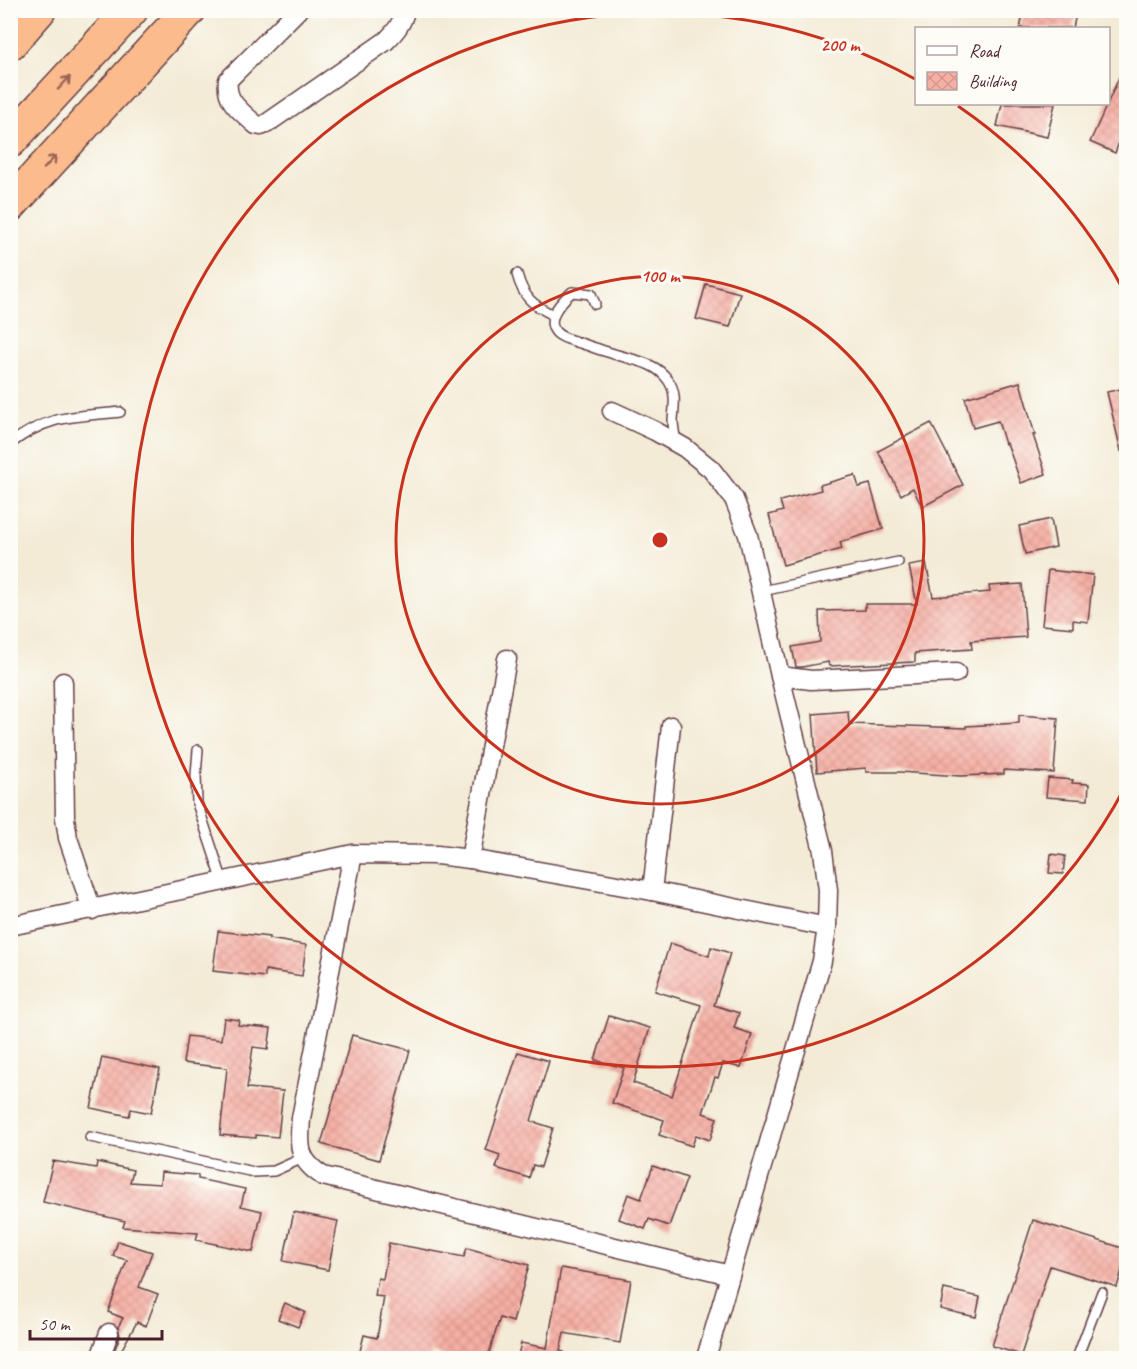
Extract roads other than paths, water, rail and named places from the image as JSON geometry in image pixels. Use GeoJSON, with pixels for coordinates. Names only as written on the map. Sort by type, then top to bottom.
{"type":"FeatureCollection","features":[{"type":"Feature","properties":{"kind":"highway"},"geometry":{"type":"LineString","coordinates":[[10,43],[39,10]]}},
{"type":"Feature","properties":{"kind":"highway"},"geometry":{"type":"LineString","coordinates":[[10,141],[131,10]]}},
{"type":"Feature","properties":{"kind":"highway"},"geometry":{"type":"LineString","coordinates":[[10,205],[189,10]]}},
{"type":"Feature","properties":{"kind":"street"},"geometry":{"type":"LineString","coordinates":[[298,10],[228,80],[226,91],[232,101],[256,125],[266,124],[386,41],[396,31],[404,17],[405,10]]}},
{"type":"Feature","properties":{"kind":"street"},"geometry":{"type":"LineString","coordinates":[[612,411],[676,443],[711,469],[734,498],[748,535],[762,591],[780,676],[823,851],[828,890],[827,927],[819,971],[706,1359]]}},
{"type":"Feature","properties":{"kind":"street"},"geometry":{"type":"LineString","coordinates":[[470,859],[507,659]]}},
{"type":"Feature","properties":{"kind":"street"},"geometry":{"type":"LineString","coordinates":[[780,676],[811,680],[956,673]]}},
{"type":"Feature","properties":{"kind":"street"},"geometry":{"type":"LineString","coordinates":[[63,682],[65,818],[68,838],[92,910]]}},
{"type":"Feature","properties":{"kind":"street"},"geometry":{"type":"LineString","coordinates":[[652,891],[671,726]]}},
{"type":"Feature","properties":{"kind":"street"},"geometry":{"type":"LineString","coordinates":[[10,926],[353,854],[437,855],[470,859],[652,891],[827,927]]}},
{"type":"Feature","properties":{"kind":"street"},"geometry":{"type":"LineString","coordinates":[[353,854],[302,1118],[299,1142],[303,1158],[310,1168],[323,1176],[730,1275]]}},
{"type":"Feature","properties":{"kind":"street"},"geometry":{"type":"LineString","coordinates":[[100,1359],[109,1333]]}},
{"type":"Feature","properties":{"kind":"lane"},"geometry":{"type":"LineString","coordinates":[[517,274],[521,289],[528,298],[540,309],[554,315]]}},
{"type":"Feature","properties":{"kind":"lane"},"geometry":{"type":"LineString","coordinates":[[595,304],[591,294],[572,292],[561,302],[554,315],[555,331],[565,338],[611,354],[642,361],[657,368],[668,379],[672,387],[675,401],[673,422],[676,443]]}},
{"type":"Feature","properties":{"kind":"lane"},"geometry":{"type":"LineString","coordinates":[[10,444],[25,433],[55,419],[120,412]]}},
{"type":"Feature","properties":{"kind":"lane"},"geometry":{"type":"LineString","coordinates":[[762,591],[898,562]]}},
{"type":"Feature","properties":{"kind":"lane"},"geometry":{"type":"LineString","coordinates":[[198,750],[196,775],[198,803],[223,882]]}},
{"type":"Feature","properties":{"kind":"lane"},"geometry":{"type":"LineString","coordinates":[[90,1137],[254,1172],[274,1171],[303,1158]]}},
{"type":"Feature","properties":{"kind":"lane"},"geometry":{"type":"LineString","coordinates":[[1077,1359],[1102,1292]]}}]}
